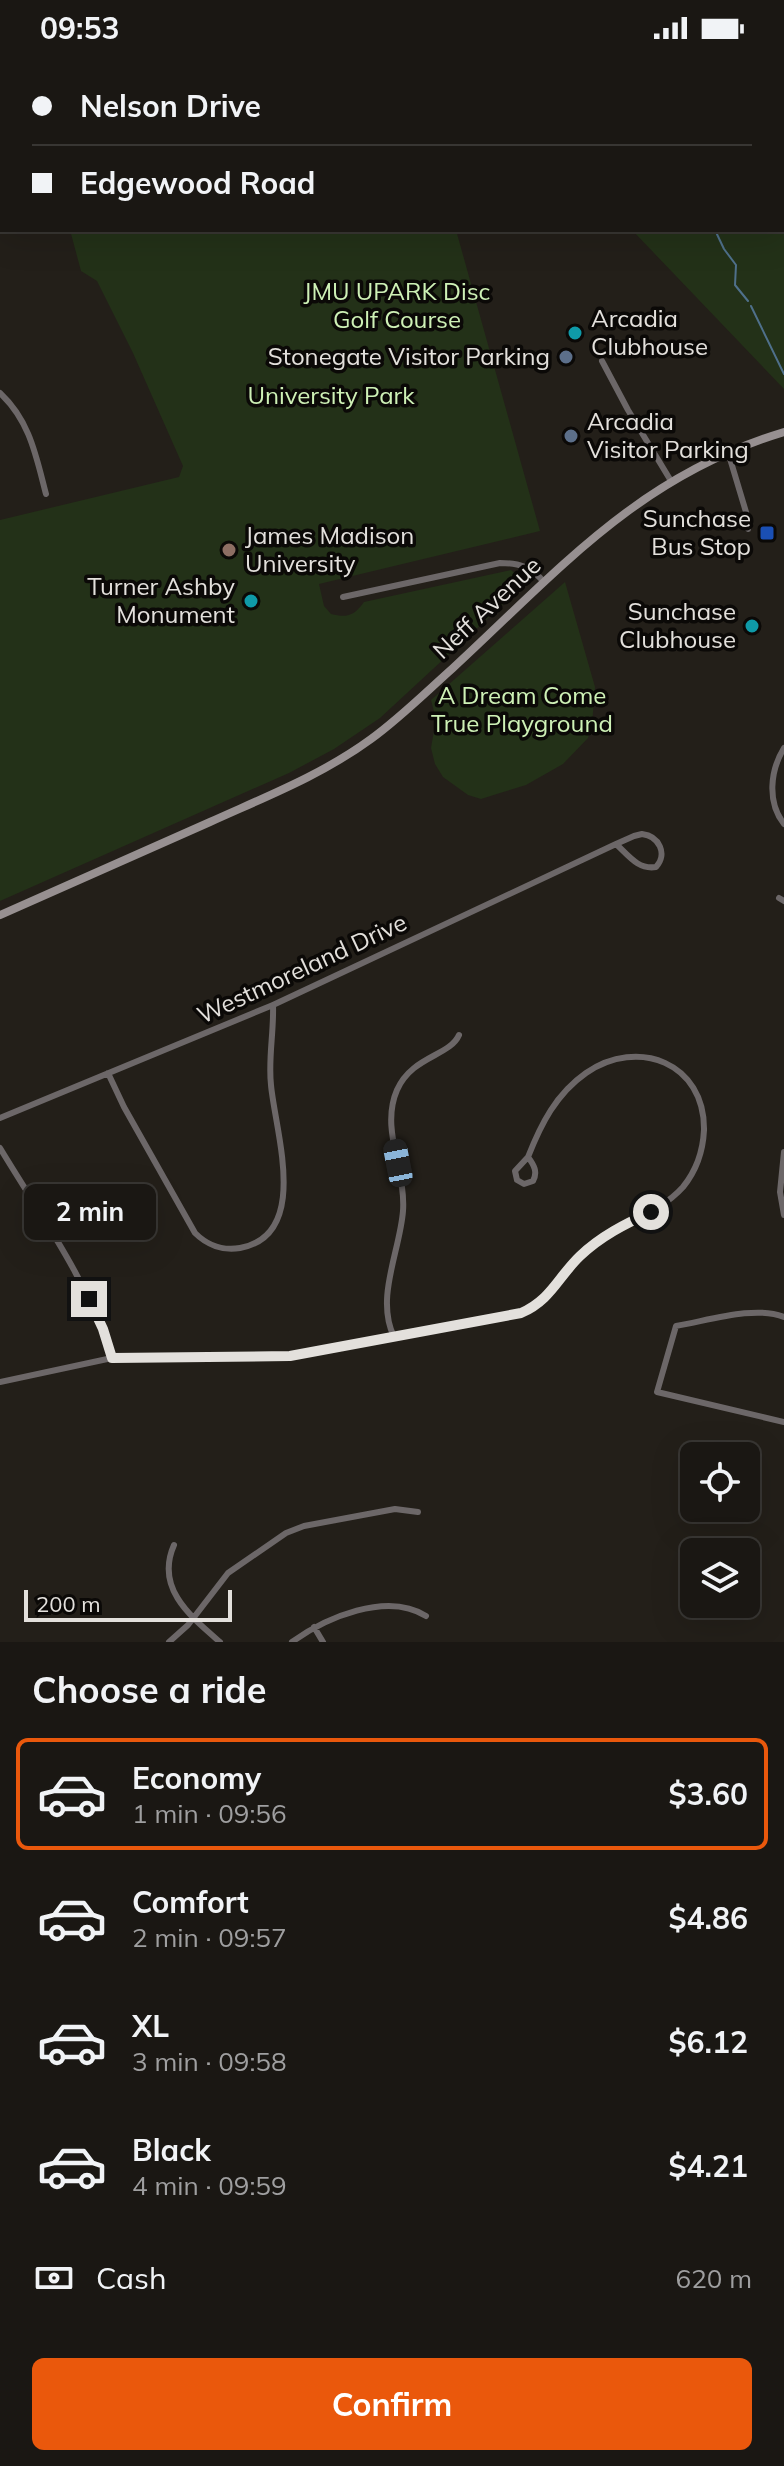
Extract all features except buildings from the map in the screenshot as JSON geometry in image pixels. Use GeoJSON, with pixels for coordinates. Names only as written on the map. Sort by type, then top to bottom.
{"type":"FeatureCollection","features":[{"type":"Feature","properties":{"kind":"main road","name":"Neff Avenue"},"geometry":{"type":"LineString","coordinates":[[0,915],[272,795],[337,762],[372,739],[408,709],[614,519],[671,481],[728,452],[784,432]]}},
{"type":"Feature","properties":{"kind":"street"},"geometry":{"type":"LineString","coordinates":[[602,361],[671,481]]}},
{"type":"Feature","properties":{"kind":"street"},"geometry":{"type":"LineString","coordinates":[[0,393],[29,432],[46,494]]}},
{"type":"Feature","properties":{"kind":"street"},"geometry":{"type":"LineString","coordinates":[[728,452],[748,529]]}},
{"type":"Feature","properties":{"kind":"street"},"geometry":{"type":"LineString","coordinates":[[343,597],[500,563],[518,563],[534,571],[544,582]]}},
{"type":"Feature","properties":{"kind":"street"},"geometry":{"type":"LineString","coordinates":[[784,748],[772,777],[775,813],[784,824]]}},
{"type":"Feature","properties":{"kind":"street","name":"Westmoreland Drive"},"geometry":{"type":"LineString","coordinates":[[0,1118],[273,1005],[616,844],[637,835],[653,837],[661,848],[660,864],[653,868],[643,867],[616,844]]}},
{"type":"Feature","properties":{"kind":"street"},"geometry":{"type":"LineString","coordinates":[[108,1073],[195,1233],[222,1248],[240,1248],[254,1243],[264,1238],[273,1227],[283,1199],[283,1159],[270,1080],[273,1005]]}},
{"type":"Feature","properties":{"kind":"street"},"geometry":{"type":"LineString","coordinates":[[394,1337],[389,1323],[388,1297],[403,1202],[391,1129],[393,1102],[402,1081],[413,1067],[453,1045],[459,1035]]}},
{"type":"Feature","properties":{"kind":"street"},"geometry":{"type":"LineString","coordinates":[[0,1382],[112,1358],[290,1356],[516,1315],[542,1301],[577,1259],[596,1242],[662,1205],[686,1183],[702,1147],[704,1126],[701,1106],[690,1084],[671,1066],[642,1056],[614,1059],[586,1074],[563,1094],[543,1120],[528,1157]]}},
{"type":"Feature","properties":{"kind":"street"},"geometry":{"type":"LineString","coordinates":[[0,1148],[89,1299],[112,1358]]}},
{"type":"Feature","properties":{"kind":"street"},"geometry":{"type":"LineString","coordinates":[[784,1152],[780,1192],[784,1215]]}},
{"type":"Feature","properties":{"kind":"street"},"geometry":{"type":"LineString","coordinates":[[784,1317],[766,1312],[753,1313],[676,1326],[657,1392],[784,1422]]}},
{"type":"Feature","properties":{"kind":"street"},"geometry":{"type":"LineString","coordinates":[[169,1642],[193,1619],[232,1569],[286,1533],[304,1526],[395,1509],[418,1512]]}},
{"type":"Feature","properties":{"kind":"street"},"geometry":{"type":"LineString","coordinates":[[174,1545],[168,1559],[168,1580],[193,1619],[220,1642]]}},
{"type":"Feature","properties":{"kind":"street"},"geometry":{"type":"LineString","coordinates":[[292,1642],[314,1627],[346,1613],[409,1608],[426,1616]]}},
{"type":"Feature","properties":{"kind":"street"},"geometry":{"type":"LineString","coordinates":[[314,1627],[323,1642]]}},
{"type":"Feature","properties":{"kind":"green space","name":"University Park"},"geometry":{"type":"Polygon","coordinates":[[[71,232],[457,232],[540,531],[319,584],[324,606],[331,614],[342,616],[350,615],[364,602],[511,570],[526,583],[380,718],[334,749],[289,773],[0,901],[0,520],[179,477],[183,466],[97,281],[81,271],[71,232]]]}},
{"type":"Feature","properties":{"kind":"green space"},"geometry":{"type":"Polygon","coordinates":[[[634,232],[784,232],[784,389],[634,232]]]}},
{"type":"Feature","properties":{"kind":"green space","name":"A Dream Come True Playground"},"geometry":{"type":"Polygon","coordinates":[[[565,582],[595,687],[588,738],[563,764],[526,785],[481,799],[468,795],[443,777],[435,764],[431,748],[436,719],[431,700],[565,582]]]}},
{"type":"Feature","properties":{"kind":"waterway"},"geometry":{"type":"LineString","coordinates":[[716,232],[736,265],[735,285],[748,301]]}},
{"type":"Feature","properties":{"kind":"waterway"},"geometry":{"type":"LineString","coordinates":[[751,306],[784,374]]}},
{"type":"Feature","properties":{"kind":"place","name":"Arcadia Clubhouse"},"geometry":{"type":"Point","coordinates":[575,333]}},
{"type":"Feature","properties":{"kind":"place","name":"Stonegate Visitor Parking"},"geometry":{"type":"Point","coordinates":[566,357]}},
{"type":"Feature","properties":{"kind":"place","name":"Arcadia Visitor Parking"},"geometry":{"type":"Point","coordinates":[571,436]}},
{"type":"Feature","properties":{"kind":"place","name":"Sunchase Bus Stop"},"geometry":{"type":"Point","coordinates":[767,533]}},
{"type":"Feature","properties":{"kind":"place","name":"James Madison University"},"geometry":{"type":"Point","coordinates":[229,550]}},
{"type":"Feature","properties":{"kind":"place","name":"Turner Ashby Monument"},"geometry":{"type":"Point","coordinates":[251,601]}},
{"type":"Feature","properties":{"kind":"place","name":"Sunchase Clubhouse"},"geometry":{"type":"Point","coordinates":[752,626]}},
{"type":"Feature","properties":{"kind":"route"},"geometry":{"type":"LineString","coordinates":[[89,1299],[112,1358],[299,1355],[521,1313],[546,1297],[573,1263],[596,1242],[651,1212]]}},
{"type":"Feature","properties":{"kind":"park label","name":"JMU UPARK Disc Golf Course"},"geometry":{"type":"Point","coordinates":[397,306]}}]}
